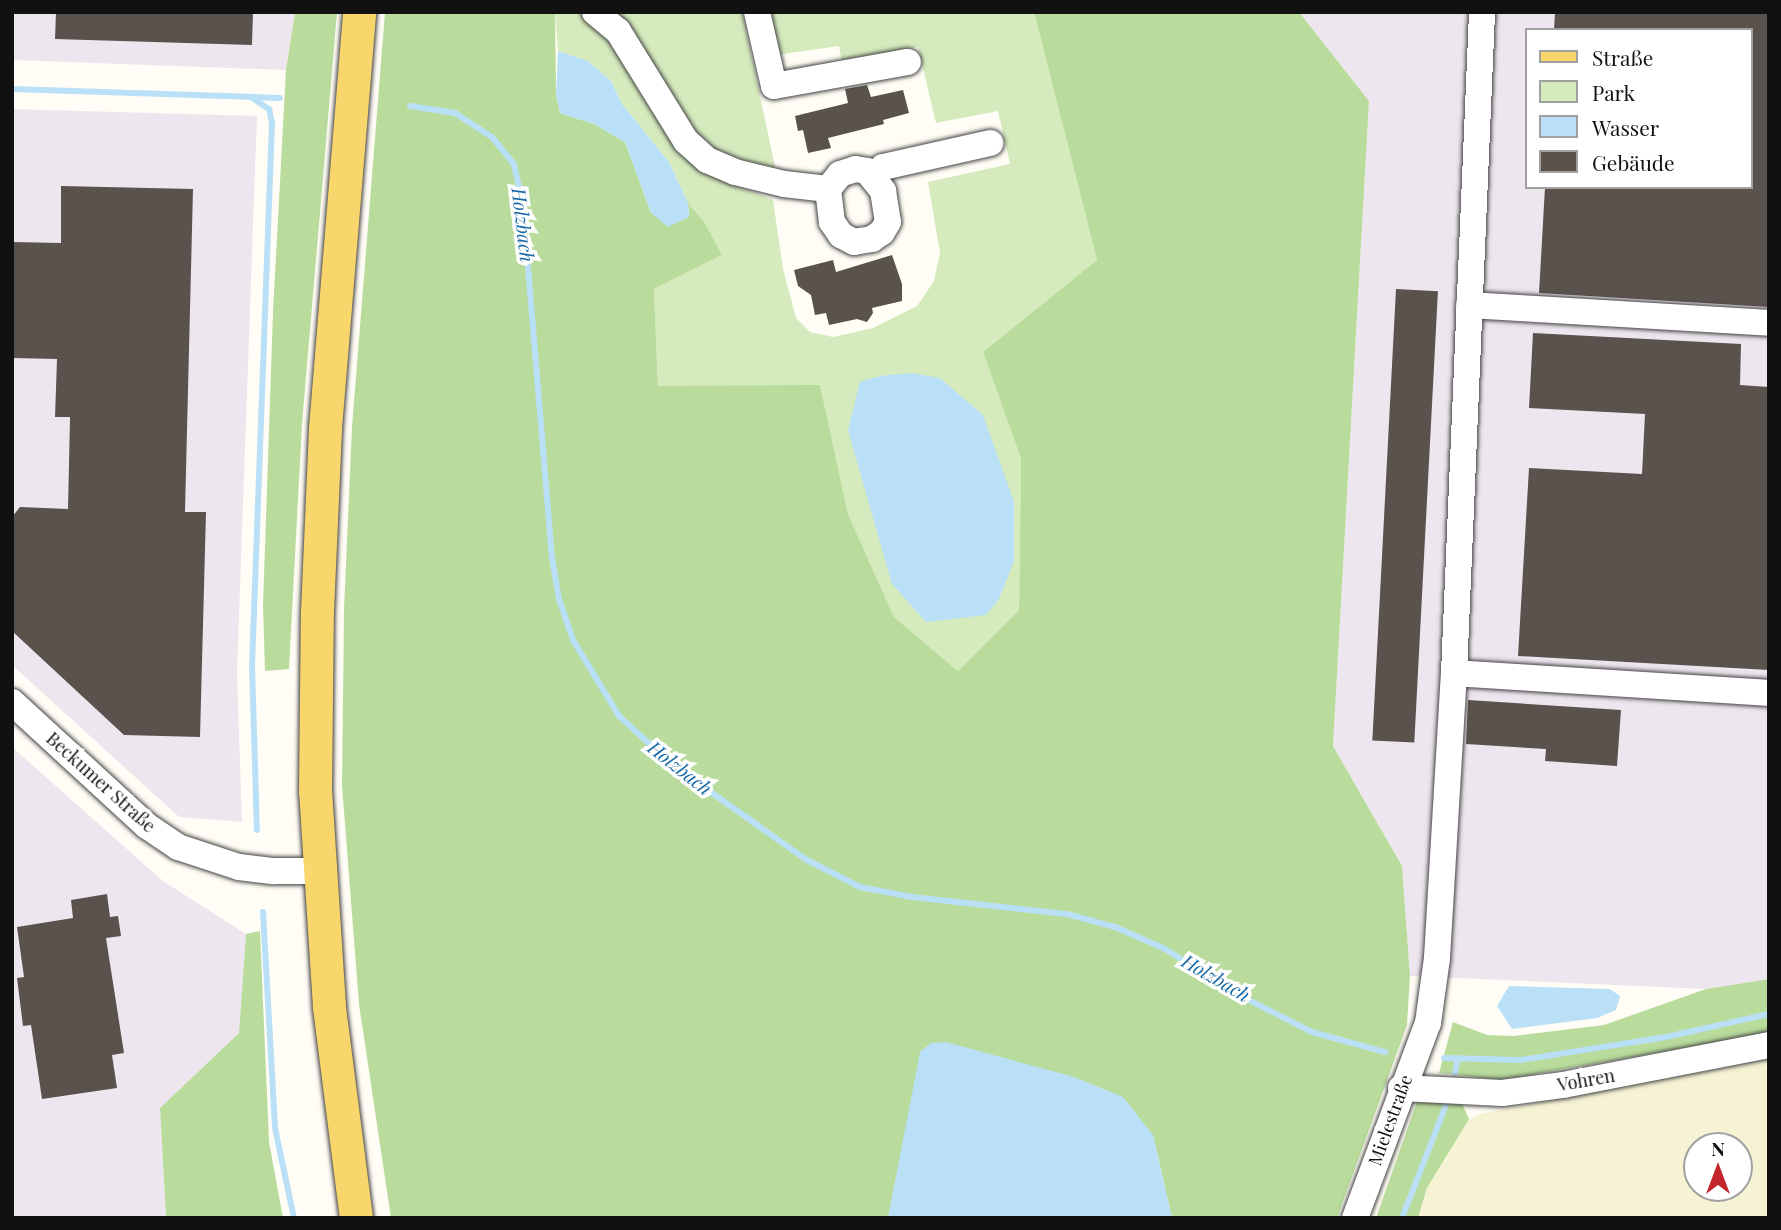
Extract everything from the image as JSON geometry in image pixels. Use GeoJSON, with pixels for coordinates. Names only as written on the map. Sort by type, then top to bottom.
{"type":"FeatureCollection","features":[{"type":"Feature","properties":{"kind":"main road"},"geometry":{"type":"LineString","coordinates":[[356,1218],[329,1006],[315,792],[317,599],[325,428],[359,12]]}},
{"type":"Feature","properties":{"kind":"street"},"geometry":{"type":"LineString","coordinates":[[594,12],[618,31],[686,141],[707,160],[747,175],[828,189]]}},
{"type":"Feature","properties":{"kind":"street"},"geometry":{"type":"LineString","coordinates":[[757,12],[774,86],[908,62]]}},
{"type":"Feature","properties":{"kind":"street","name":"Mielestraße"},"geometry":{"type":"LineString","coordinates":[[1355,1218],[1401,1088],[1428,1023],[1437,958],[1454,673],[1482,12]]}},
{"type":"Feature","properties":{"kind":"street"},"geometry":{"type":"LineString","coordinates":[[874,178],[883,167],[990,143]]}},
{"type":"Feature","properties":{"kind":"street"},"geometry":{"type":"LineString","coordinates":[[855,169],[867,171],[883,191],[888,222],[882,232],[872,239],[854,242],[841,235],[832,222],[828,189],[840,174],[855,169]]}},
{"type":"Feature","properties":{"kind":"street"},"geometry":{"type":"LineString","coordinates":[[1469,305],[1769,323]]}},
{"type":"Feature","properties":{"kind":"street"},"geometry":{"type":"LineString","coordinates":[[1454,673],[1769,693]]}},
{"type":"Feature","properties":{"kind":"street","name":"Beckumer Straße"},"geometry":{"type":"LineString","coordinates":[[12,702],[148,826],[178,847],[239,867],[274,871],[319,871]]}},
{"type":"Feature","properties":{"kind":"street","name":"Vohren"},"geometry":{"type":"LineString","coordinates":[[1401,1088],[1514,1091],[1563,1085],[1769,1045]]}},
{"type":"Feature","properties":{"kind":"shaded area"},"geometry":{"type":"Polygon","coordinates":[[[12,12],[295,12],[286,70],[12,60],[12,12]]]}},
{"type":"Feature","properties":{"kind":"shaded area"},"geometry":{"type":"Polygon","coordinates":[[[1299,12],[1769,12],[1769,979],[1706,989],[1410,976],[1402,866],[1333,746],[1369,101],[1299,12]]]}},
{"type":"Feature","properties":{"kind":"shaded area"},"geometry":{"type":"Polygon","coordinates":[[[12,109],[257,116],[237,672],[242,822],[179,817],[12,665],[12,109]]]}},
{"type":"Feature","properties":{"kind":"shaded area"},"geometry":{"type":"Polygon","coordinates":[[[12,747],[163,881],[246,934],[239,1033],[160,1108],[166,1218],[12,1218],[12,747]]]}},
{"type":"Feature","properties":{"kind":"shaded area"},"geometry":{"type":"Polygon","coordinates":[[[1769,1059],[1769,1218],[1418,1218],[1427,1188],[1469,1119],[1480,1114],[1769,1059]]]}},
{"type":"Feature","properties":{"kind":"green space"},"geometry":{"type":"Polygon","coordinates":[[[295,12],[337,12],[302,424],[289,669],[265,671],[263,606],[273,312],[286,70],[295,12]]]}},
{"type":"Feature","properties":{"kind":"green space"},"geometry":{"type":"Polygon","coordinates":[[[385,12],[555,12],[556,94],[560,113],[594,124],[625,142],[651,213],[689,217],[688,203],[705,223],[722,255],[654,289],[658,386],[820,385],[848,514],[894,617],[958,671],[1019,610],[1021,459],[983,352],[1097,260],[1034,12],[1299,12],[1369,101],[1333,746],[1402,866],[1410,976],[1407,1025],[1337,1218],[1172,1218],[1153,1135],[898,1169],[888,1218],[391,1218],[359,1004],[342,786],[344,609],[352,427],[385,12]]]}},
{"type":"Feature","properties":{"kind":"green space"},"geometry":{"type":"Polygon","coordinates":[[[555,12],[586,12],[725,181],[773,200],[783,269],[796,318],[810,332],[833,337],[873,328],[917,306],[934,281],[940,253],[928,182],[1010,164],[998,111],[936,123],[918,47],[842,62],[839,46],[776,55],[767,12],[1034,12],[1097,260],[983,352],[1021,459],[1019,610],[958,671],[894,617],[848,514],[820,386],[658,386],[654,289],[722,255],[705,223],[688,203],[669,162],[622,104],[611,81],[588,61],[558,51],[555,12]]]}},
{"type":"Feature","properties":{"kind":"green space"},"geometry":{"type":"Polygon","coordinates":[[[605,12],[742,12],[777,176],[713,155],[605,12]]]}},
{"type":"Feature","properties":{"kind":"green space"},"geometry":{"type":"Polygon","coordinates":[[[260,931],[269,1142],[283,1218],[166,1218],[160,1108],[239,1033],[246,934],[260,931]]]}},
{"type":"Feature","properties":{"kind":"green space"},"geometry":{"type":"Polygon","coordinates":[[[1769,979],[1769,1033],[1501,1080],[1439,1073],[1453,1022],[1487,1035],[1513,1036],[1604,1025],[1706,989],[1769,979]]]}},
{"type":"Feature","properties":{"kind":"green space"},"geometry":{"type":"Polygon","coordinates":[[[1419,1096],[1460,1099],[1469,1119],[1427,1188],[1418,1218],[1376,1218],[1419,1096]]]}},
{"type":"Feature","properties":{"kind":"water"},"geometry":{"type":"Polygon","coordinates":[[[558,51],[588,61],[611,81],[622,104],[669,162],[688,203],[689,217],[668,227],[651,213],[625,142],[594,124],[560,113],[556,94],[558,51]]]}},
{"type":"Feature","properties":{"kind":"water"},"geometry":{"type":"Polygon","coordinates":[[[911,373],[940,378],[983,415],[1014,502],[1014,561],[999,599],[986,615],[926,622],[892,584],[848,430],[860,382],[880,376],[911,373]]]}},
{"type":"Feature","properties":{"kind":"water"},"geometry":{"type":"Polygon","coordinates":[[[1509,986],[1610,989],[1620,996],[1616,1010],[1597,1018],[1512,1029],[1497,1006],[1509,986]]]}},
{"type":"Feature","properties":{"kind":"water"},"geometry":{"type":"Polygon","coordinates":[[[946,1042],[1074,1077],[1123,1097],[1153,1135],[1172,1218],[888,1218],[920,1052],[931,1043],[946,1042]]]}},
{"type":"Feature","properties":{"kind":"building"},"geometry":{"type":"Polygon","coordinates":[[[56,12],[253,12],[252,45],[55,39],[56,12]]]}},
{"type":"Feature","properties":{"kind":"building"},"geometry":{"type":"Polygon","coordinates":[[[1555,12],[1769,12],[1769,307],[1539,293],[1545,189],[1753,189],[1753,28],[1554,28],[1555,12]]]}},
{"type":"Feature","properties":{"kind":"building"},"geometry":{"type":"Polygon","coordinates":[[[867,85],[871,97],[903,90],[909,113],[883,120],[884,124],[828,138],[831,148],[808,153],[803,130],[798,131],[795,116],[848,103],[845,89],[867,85]]]}},
{"type":"Feature","properties":{"kind":"building"},"geometry":{"type":"Polygon","coordinates":[[[61,186],[193,189],[185,512],[206,512],[200,737],[124,735],[12,631],[12,517],[20,507],[68,509],[70,417],[55,417],[57,359],[12,358],[12,242],[61,243],[61,186]]]}},
{"type":"Feature","properties":{"kind":"building"},"geometry":{"type":"Polygon","coordinates":[[[892,255],[902,284],[902,301],[872,308],[873,313],[867,322],[857,319],[829,325],[826,313],[815,315],[811,295],[798,286],[794,270],[833,260],[836,272],[892,255]]]}},
{"type":"Feature","properties":{"kind":"building"},"geometry":{"type":"Polygon","coordinates":[[[1396,289],[1438,291],[1414,743],[1372,740],[1396,289]]]}},
{"type":"Feature","properties":{"kind":"building"},"geometry":{"type":"Polygon","coordinates":[[[1533,333],[1741,344],[1740,385],[1769,387],[1769,670],[1518,656],[1529,468],[1642,474],[1645,414],[1529,408],[1533,333]]]}},
{"type":"Feature","properties":{"kind":"building"},"geometry":{"type":"Polygon","coordinates":[[[1468,700],[1621,710],[1617,766],[1545,761],[1546,749],[1466,744],[1468,700]]]}},
{"type":"Feature","properties":{"kind":"building"},"geometry":{"type":"Polygon","coordinates":[[[107,894],[110,917],[118,916],[121,936],[106,938],[124,1053],[112,1055],[117,1088],[42,1099],[31,1025],[23,1026],[17,978],[24,977],[17,927],[73,918],[71,900],[107,894]]]}},
{"type":"Feature","properties":{"kind":"waterway","name":"Holzbach"},"geometry":{"type":"LineString","coordinates":[[12,89],[280,98]]}},
{"type":"Feature","properties":{"kind":"waterway"},"geometry":{"type":"LineString","coordinates":[[251,97],[269,109],[272,123],[252,665],[257,830]]}},
{"type":"Feature","properties":{"kind":"waterway","name":"Holzbach"},"geometry":{"type":"LineString","coordinates":[[410,106],[455,113],[492,137],[514,164],[523,206],[552,558],[559,599],[573,640],[619,716],[674,766],[807,860],[860,887],[912,897],[1067,914],[1115,927],[1165,949],[1237,994],[1312,1032],[1385,1052]]}},
{"type":"Feature","properties":{"kind":"waterway"},"geometry":{"type":"LineString","coordinates":[[263,912],[275,1128],[294,1218]]}},
{"type":"Feature","properties":{"kind":"waterway","name":"Holzbach"},"geometry":{"type":"LineString","coordinates":[[1444,1058],[1521,1060],[1666,1037],[1769,1014]]}},
{"type":"Feature","properties":{"kind":"waterway"},"geometry":{"type":"LineString","coordinates":[[1455,1073],[1458,1058]]}},
{"type":"Feature","properties":{"kind":"waterway"},"geometry":{"type":"LineString","coordinates":[[1402,1218],[1446,1105]]}}]}
